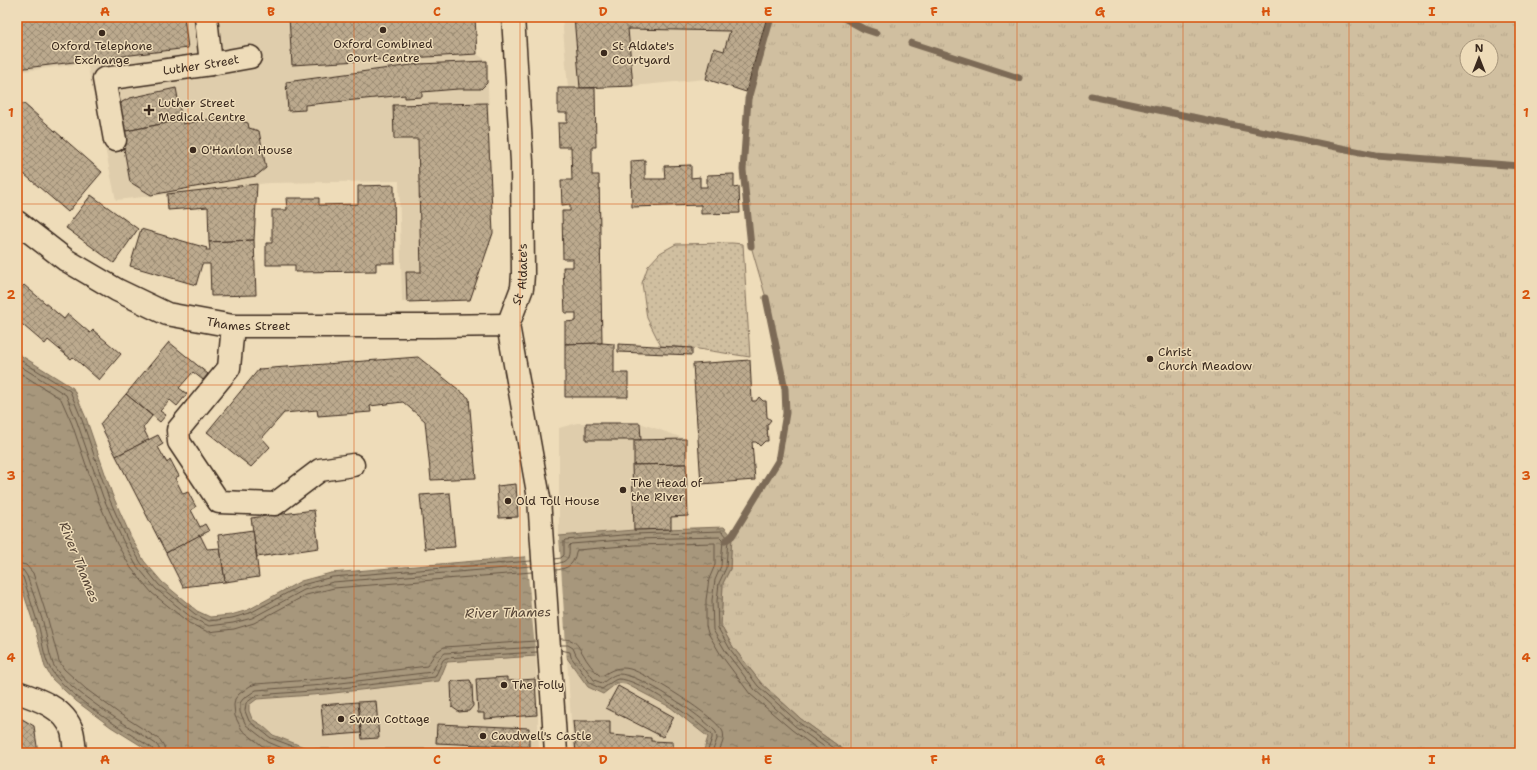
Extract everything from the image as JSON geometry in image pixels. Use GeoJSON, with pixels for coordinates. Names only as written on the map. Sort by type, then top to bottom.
{"type":"FeatureCollection","features":[{"type":"Feature","properties":{"kind":"street"},"geometry":{"type":"LineString","coordinates":[[206,17],[211,64]]}},
{"type":"Feature","properties":{"kind":"street","name":"St Aldate's"},"geometry":{"type":"LineString","coordinates":[[508,325],[522,288],[522,162],[513,17]]}},
{"type":"Feature","properties":{"kind":"street","name":"Luther Street"},"geometry":{"type":"LineString","coordinates":[[115,140],[104,79],[250,58]]}},
{"type":"Feature","properties":{"kind":"street","name":"Thames Street"},"geometry":{"type":"LineString","coordinates":[[17,222],[66,260],[117,290],[167,314],[233,326],[508,325]]}},
{"type":"Feature","properties":{"kind":"street"},"geometry":{"type":"LineString","coordinates":[[508,325],[539,498],[556,753]]}},
{"type":"Feature","properties":{"kind":"street"},"geometry":{"type":"LineString","coordinates":[[233,326],[229,368],[178,430],[179,442],[219,502],[275,504],[320,470],[353,465]]}},
{"type":"Feature","properties":{"kind":"street"},"geometry":{"type":"LineString","coordinates":[[17,692],[46,702],[66,719],[72,731],[75,753]]}},
{"type":"Feature","properties":{"kind":"shaded area"},"geometry":{"type":"Polygon","coordinates":[[[17,17],[475,17],[477,54],[487,61],[493,233],[470,300],[402,302],[399,181],[268,183],[116,200],[87,63],[17,72],[17,17]]]}},
{"type":"Feature","properties":{"kind":"shaded area"},"geometry":{"type":"Polygon","coordinates":[[[562,17],[771,17],[750,92],[706,79],[633,86],[568,88],[562,17]]]}},
{"type":"Feature","properties":{"kind":"shaded area","name":"The Head of the River"},"geometry":{"type":"Polygon","coordinates":[[[577,423],[640,423],[686,439],[688,528],[634,530],[559,536],[559,428],[577,423]]]}},
{"type":"Feature","properties":{"kind":"shaded area"},"geometry":{"type":"Polygon","coordinates":[[[536,656],[539,753],[451,749],[309,749],[273,735],[252,719],[249,711],[249,705],[257,699],[325,694],[438,681],[447,662],[536,656]]]}},
{"type":"Feature","properties":{"kind":"shaded area"},"geometry":{"type":"Polygon","coordinates":[[[567,658],[588,687],[603,694],[617,683],[626,684],[670,707],[709,737],[703,753],[573,753],[567,658]]]}},
{"type":"Feature","properties":{"kind":"green space","name":"Christ Church Meadow"},"geometry":{"type":"Polygon","coordinates":[[[771,17],[1520,17],[1520,753],[848,753],[801,719],[761,683],[733,647],[721,626],[723,583],[730,569],[732,536],[778,461],[786,413],[785,389],[773,328],[751,246],[743,170],[748,99],[771,17]]]}},
{"type":"Feature","properties":{"kind":"green space"},"geometry":{"type":"Polygon","coordinates":[[[676,244],[743,244],[750,357],[692,348],[661,346],[647,318],[642,283],[648,266],[660,253],[676,244]]]}},
{"type":"Feature","properties":{"kind":"water","name":"River Thames"},"geometry":{"type":"Polygon","coordinates":[[[17,353],[73,388],[86,418],[112,494],[131,537],[144,561],[162,582],[197,611],[210,617],[231,615],[248,610],[301,581],[331,573],[560,554],[559,536],[634,530],[724,527],[732,536],[730,569],[723,583],[721,626],[733,647],[761,683],[801,719],[848,753],[703,753],[708,737],[670,707],[626,684],[617,683],[603,694],[588,687],[567,658],[566,654],[447,662],[439,681],[325,694],[257,699],[249,705],[249,711],[252,719],[273,735],[309,749],[451,749],[526,753],[153,753],[111,727],[76,701],[52,679],[45,667],[34,625],[17,573],[17,353]]]}},
{"type":"Feature","properties":{"kind":"pier"},"geometry":{"type":"Polygon","coordinates":[[[559,534],[567,662],[565,656],[536,658],[526,555],[558,552],[557,536],[559,534]]]}},
{"type":"Feature","properties":{"kind":"building","name":"Oxford Telephone Exchange"},"geometry":{"type":"Polygon","coordinates":[[[17,17],[184,17],[188,48],[17,69],[17,17]]]}},
{"type":"Feature","properties":{"kind":"building","name":"Oxford Combined Court Centre"},"geometry":{"type":"Polygon","coordinates":[[[289,17],[475,17],[477,54],[292,65],[289,17]]]}},
{"type":"Feature","properties":{"kind":"building","name":"St Aldate's Courtyard"},"geometry":{"type":"Polygon","coordinates":[[[574,17],[767,17],[746,92],[706,79],[714,48],[724,51],[730,31],[628,29],[633,86],[580,88],[574,17]]]}},
{"type":"Feature","properties":{"kind":"building"},"geometry":{"type":"Polygon","coordinates":[[[926,17],[943,17],[942,19],[926,17]]]}},
{"type":"Feature","properties":{"kind":"building"},"geometry":{"type":"Polygon","coordinates":[[[487,61],[487,83],[481,89],[422,92],[422,97],[405,98],[405,95],[305,105],[305,110],[288,111],[286,82],[419,64],[487,61]]]}},
{"type":"Feature","properties":{"kind":"building","name":"Luther Street Medical Centre"},"geometry":{"type":"Polygon","coordinates":[[[176,88],[182,120],[121,132],[118,109],[122,102],[130,98],[176,88]]]}},
{"type":"Feature","properties":{"kind":"building"},"geometry":{"type":"Polygon","coordinates":[[[558,88],[595,88],[596,147],[592,147],[592,175],[599,175],[602,343],[565,344],[565,322],[576,321],[576,313],[565,313],[563,267],[573,267],[573,259],[563,259],[562,211],[570,211],[570,204],[562,205],[561,180],[572,180],[571,147],[559,147],[558,123],[567,123],[567,113],[558,113],[558,88]]]}},
{"type":"Feature","properties":{"kind":"building"},"geometry":{"type":"Polygon","coordinates":[[[23,103],[102,172],[68,212],[17,168],[17,109],[23,103]]]}},
{"type":"Feature","properties":{"kind":"building"},"geometry":{"type":"Polygon","coordinates":[[[487,103],[493,233],[470,300],[407,302],[406,272],[421,272],[418,139],[394,139],[393,105],[487,103]]]}},
{"type":"Feature","properties":{"kind":"building","name":"O'Hanlon House"},"geometry":{"type":"Polygon","coordinates":[[[226,116],[248,123],[249,128],[259,131],[266,168],[256,176],[151,195],[130,182],[121,132],[182,120],[183,124],[226,116]]]}},
{"type":"Feature","properties":{"kind":"building"},"geometry":{"type":"Polygon","coordinates":[[[645,160],[645,179],[665,179],[664,166],[691,165],[691,178],[700,177],[700,187],[707,187],[707,175],[734,174],[734,188],[739,187],[740,213],[701,214],[701,205],[632,207],[631,161],[645,160]]]}},
{"type":"Feature","properties":{"kind":"building"},"geometry":{"type":"Polygon","coordinates":[[[257,184],[254,240],[209,242],[208,207],[168,210],[167,194],[257,184]]]}},
{"type":"Feature","properties":{"kind":"building"},"geometry":{"type":"Polygon","coordinates":[[[394,185],[395,263],[376,263],[376,271],[295,272],[295,265],[266,265],[266,243],[272,243],[272,210],[287,210],[286,198],[319,198],[319,205],[358,204],[358,186],[394,185]]]}},
{"type":"Feature","properties":{"kind":"building"},"geometry":{"type":"Polygon","coordinates":[[[91,195],[138,229],[114,263],[66,228],[91,195]]]}},
{"type":"Feature","properties":{"kind":"building"},"geometry":{"type":"Polygon","coordinates":[[[141,229],[207,248],[206,250],[210,250],[209,242],[254,240],[256,295],[211,296],[210,264],[202,264],[196,285],[130,266],[141,229]]]}},
{"type":"Feature","properties":{"kind":"building"},"geometry":{"type":"Polygon","coordinates":[[[17,285],[21,288],[24,285],[64,319],[68,314],[90,333],[93,330],[121,354],[99,380],[73,357],[71,359],[48,340],[45,344],[17,320],[17,285]]]}},
{"type":"Feature","properties":{"kind":"building"},"geometry":{"type":"Polygon","coordinates":[[[169,342],[208,374],[203,380],[193,372],[179,388],[187,394],[177,406],[170,400],[160,411],[166,415],[160,422],[126,394],[169,342]]]}},
{"type":"Feature","properties":{"kind":"building"},"geometry":{"type":"Polygon","coordinates":[[[565,344],[614,344],[614,373],[628,373],[628,397],[565,397],[565,344]]]}},
{"type":"Feature","properties":{"kind":"building"},"geometry":{"type":"Polygon","coordinates":[[[618,344],[692,348],[692,355],[618,352],[618,344]]]}},
{"type":"Feature","properties":{"kind":"building"},"geometry":{"type":"Polygon","coordinates":[[[418,357],[469,398],[476,478],[431,480],[425,421],[403,402],[370,406],[371,412],[318,416],[317,410],[284,413],[262,438],[270,447],[251,467],[207,432],[259,369],[418,357]]]}},
{"type":"Feature","properties":{"kind":"building"},"geometry":{"type":"Polygon","coordinates":[[[750,360],[752,401],[756,401],[759,397],[763,401],[766,401],[767,417],[771,420],[767,425],[768,441],[765,441],[760,446],[756,442],[752,442],[755,480],[701,484],[693,364],[750,360]]]}},
{"type":"Feature","properties":{"kind":"building"},"geometry":{"type":"Polygon","coordinates":[[[126,394],[152,416],[143,428],[149,440],[116,456],[100,424],[126,394]]]}},
{"type":"Feature","properties":{"kind":"building"},"geometry":{"type":"Polygon","coordinates":[[[586,423],[640,423],[641,440],[586,440],[586,423]]]}},
{"type":"Feature","properties":{"kind":"building"},"geometry":{"type":"Polygon","coordinates":[[[158,435],[163,444],[158,447],[167,463],[170,459],[179,476],[175,478],[183,494],[188,492],[196,507],[191,510],[200,527],[205,524],[209,531],[166,553],[116,456],[158,435]]]}},
{"type":"Feature","properties":{"kind":"building"},"geometry":{"type":"Polygon","coordinates":[[[686,439],[686,464],[634,465],[634,440],[686,439]]]}},
{"type":"Feature","properties":{"kind":"building"},"geometry":{"type":"Polygon","coordinates":[[[686,464],[688,516],[671,517],[671,529],[634,530],[632,465],[686,464]]]}},
{"type":"Feature","properties":{"kind":"building","name":"Old Toll House"},"geometry":{"type":"Polygon","coordinates":[[[516,484],[518,517],[499,518],[497,486],[516,484]]]}},
{"type":"Feature","properties":{"kind":"building"},"geometry":{"type":"Polygon","coordinates":[[[450,493],[455,547],[425,549],[420,495],[450,493]]]}},
{"type":"Feature","properties":{"kind":"building"},"geometry":{"type":"Polygon","coordinates":[[[314,510],[319,548],[257,557],[251,518],[314,510]]]}},
{"type":"Feature","properties":{"kind":"building"},"geometry":{"type":"Polygon","coordinates":[[[253,530],[259,577],[225,582],[218,535],[253,530]]]}},
{"type":"Feature","properties":{"kind":"building"},"geometry":{"type":"Polygon","coordinates":[[[200,535],[207,549],[220,548],[225,582],[183,587],[166,553],[200,535]]]}},
{"type":"Feature","properties":{"kind":"building"},"geometry":{"type":"Polygon","coordinates":[[[507,677],[507,681],[535,679],[537,715],[484,719],[484,713],[478,713],[476,679],[507,677]]]}},
{"type":"Feature","properties":{"kind":"building"},"geometry":{"type":"Polygon","coordinates":[[[470,680],[472,685],[473,706],[469,711],[459,712],[452,707],[451,683],[453,681],[470,680]]]}},
{"type":"Feature","properties":{"kind":"building"},"geometry":{"type":"Polygon","coordinates":[[[618,686],[674,717],[663,737],[606,708],[618,686]]]}},
{"type":"Feature","properties":{"kind":"building"},"geometry":{"type":"Polygon","coordinates":[[[376,701],[379,738],[362,739],[358,702],[376,701]]]}},
{"type":"Feature","properties":{"kind":"building","name":"Swan Cottage"},"geometry":{"type":"Polygon","coordinates":[[[358,702],[361,733],[324,736],[321,705],[358,702]]]}},
{"type":"Feature","properties":{"kind":"building"},"geometry":{"type":"Polygon","coordinates":[[[17,716],[34,726],[38,753],[17,753],[17,716]]]}},
{"type":"Feature","properties":{"kind":"building"},"geometry":{"type":"Polygon","coordinates":[[[573,721],[610,721],[610,735],[651,738],[651,741],[673,742],[673,753],[576,753],[573,721]]]}},
{"type":"Feature","properties":{"kind":"building","name":"Caudwell's Castle"},"geometry":{"type":"Polygon","coordinates":[[[437,724],[529,728],[529,747],[436,743],[437,724]]]}},
{"type":"Feature","properties":{"kind":"building"},"geometry":{"type":"Polygon","coordinates":[[[106,749],[112,753],[103,753],[106,749]]]}},
{"type":"Feature","properties":{"kind":"waterway"},"geometry":{"type":"LineString","coordinates":[[751,246],[743,170],[748,99],[771,17]]}},
{"type":"Feature","properties":{"kind":"waterway"},"geometry":{"type":"LineString","coordinates":[[842,17],[864,29],[876,33]]}},
{"type":"Feature","properties":{"kind":"waterway"},"geometry":{"type":"LineString","coordinates":[[911,43],[1019,78]]}},
{"type":"Feature","properties":{"kind":"waterway"},"geometry":{"type":"LineString","coordinates":[[1091,96],[1375,155],[1520,166]]}},
{"type":"Feature","properties":{"kind":"waterway"},"geometry":{"type":"LineString","coordinates":[[725,541],[732,536],[778,461],[786,413],[785,389],[766,298]]}},
{"type":"Feature","properties":{"kind":"place","name":"Oxford Combined Court Centre"},"geometry":{"type":"Point","coordinates":[383,30]}},
{"type":"Feature","properties":{"kind":"place","name":"Oxford Telephone Exchange"},"geometry":{"type":"Point","coordinates":[102,33]}},
{"type":"Feature","properties":{"kind":"place","name":"St Aldate's Courtyard"},"geometry":{"type":"Point","coordinates":[604,53]}},
{"type":"Feature","properties":{"kind":"place","name":"Luther Street Medical Centre"},"geometry":{"type":"Point","coordinates":[149,110]}},
{"type":"Feature","properties":{"kind":"place","name":"O'Hanlon House"},"geometry":{"type":"Point","coordinates":[193,150]}},
{"type":"Feature","properties":{"kind":"place","name":"Christ Church Meadow"},"geometry":{"type":"Point","coordinates":[1150,359]}},
{"type":"Feature","properties":{"kind":"place","name":"The Head of the River"},"geometry":{"type":"Point","coordinates":[623,490]}},
{"type":"Feature","properties":{"kind":"place","name":"Old Toll House"},"geometry":{"type":"Point","coordinates":[508,501]}},
{"type":"Feature","properties":{"kind":"place","name":"The Folly"},"geometry":{"type":"Point","coordinates":[504,685]}},
{"type":"Feature","properties":{"kind":"place","name":"Swan Cottage"},"geometry":{"type":"Point","coordinates":[341,719]}},
{"type":"Feature","properties":{"kind":"place","name":"Caudwell's Castle"},"geometry":{"type":"Point","coordinates":[483,736]}}]}
